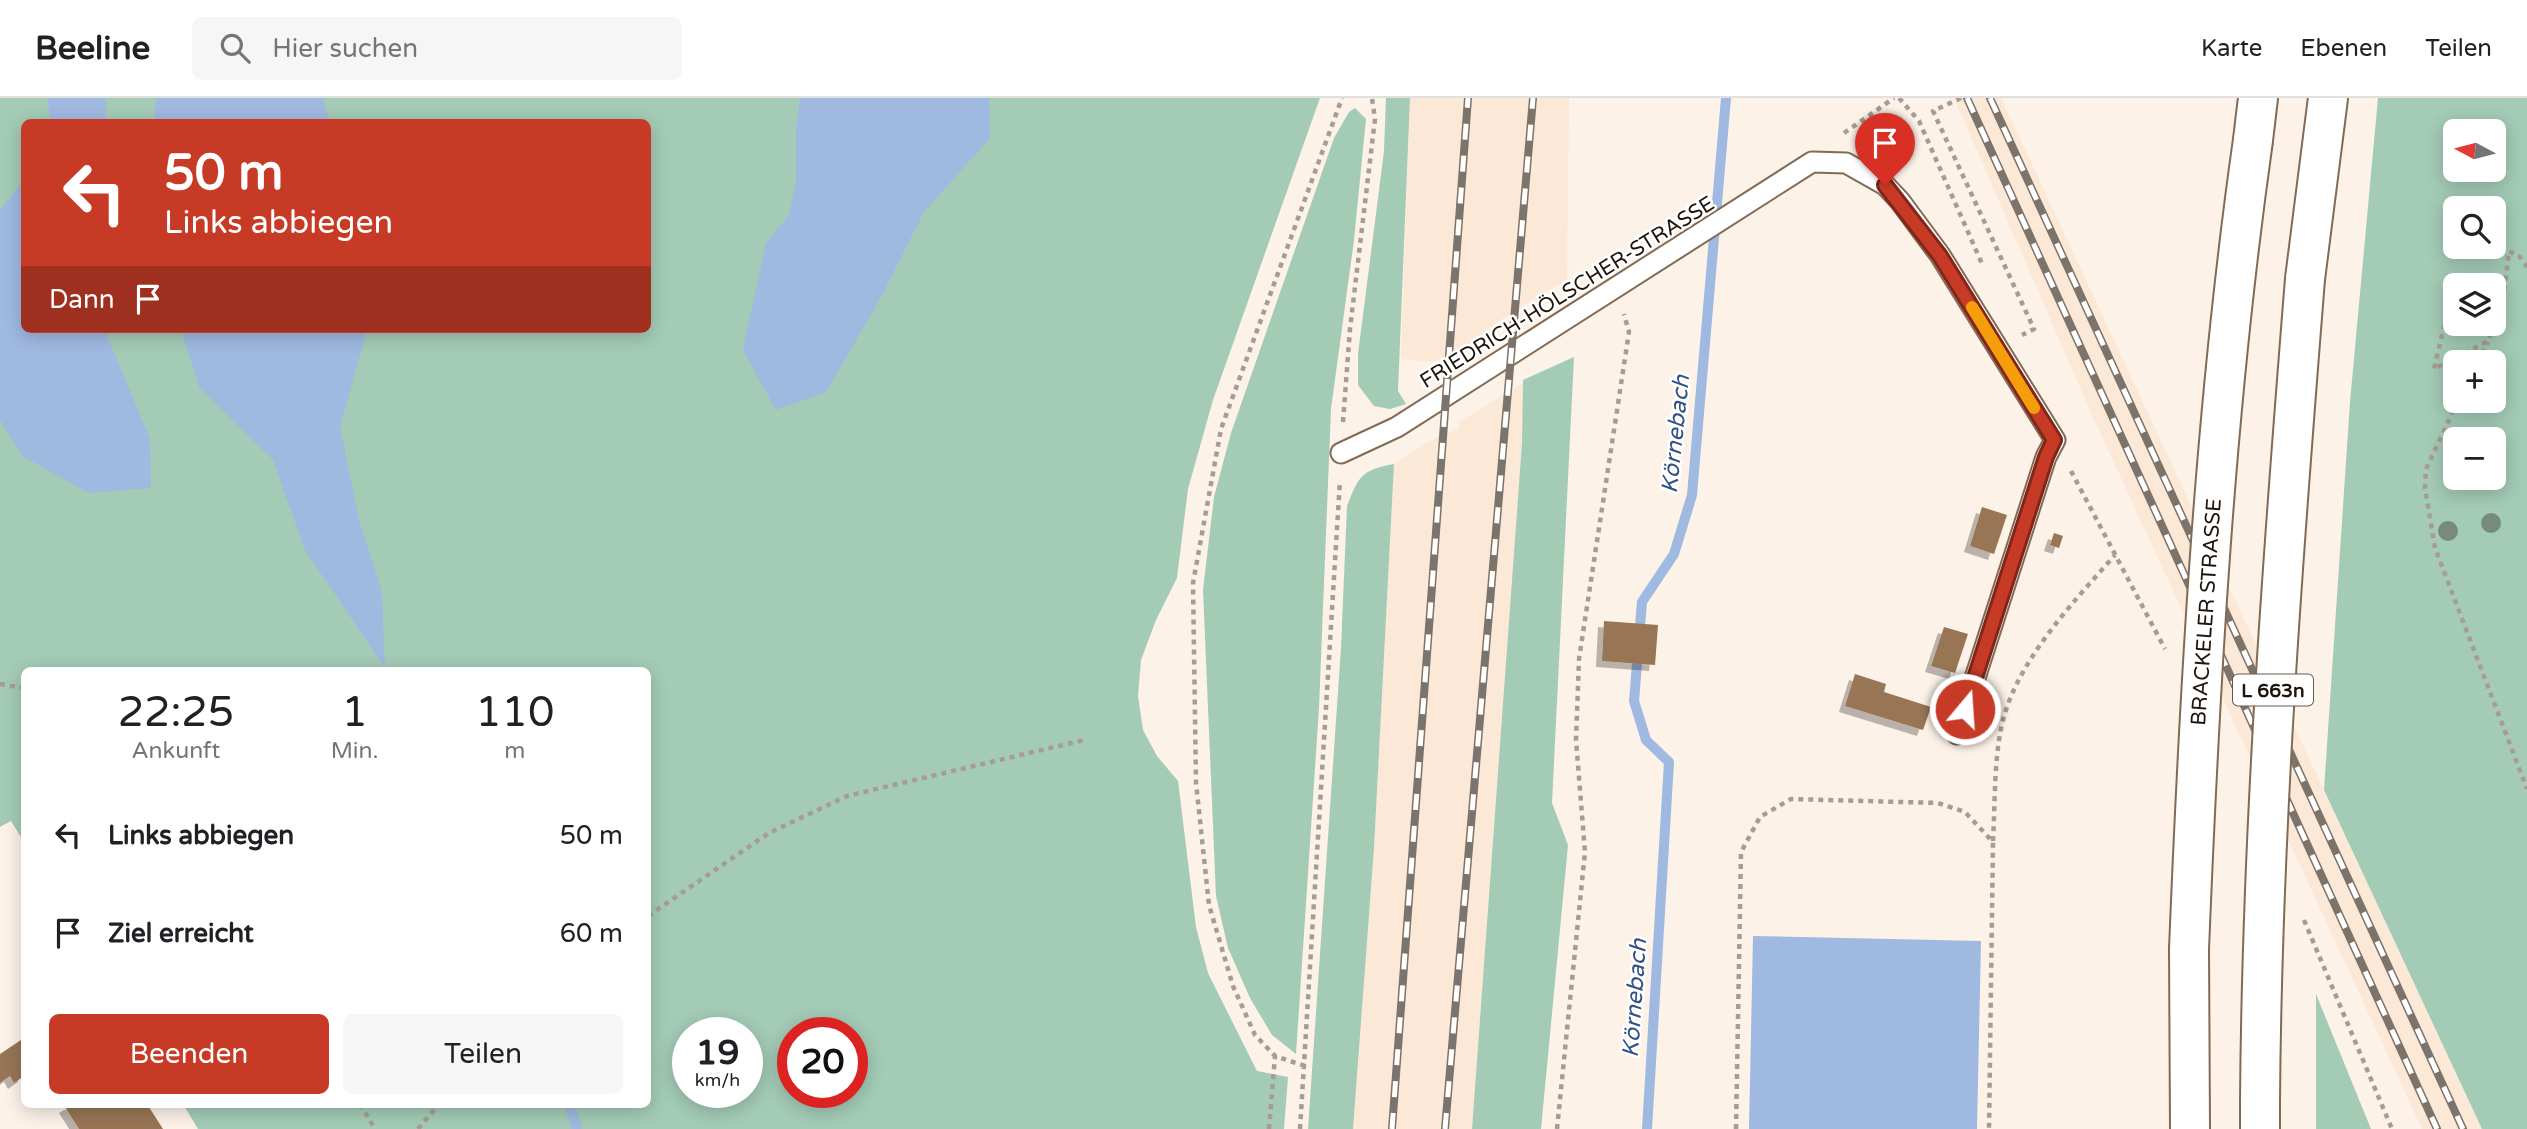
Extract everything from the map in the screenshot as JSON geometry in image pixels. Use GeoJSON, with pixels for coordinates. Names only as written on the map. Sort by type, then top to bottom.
{"type":"FeatureCollection","features":[{"type":"Feature","properties":{"kind":"highway","name":"BRACKELER STRASSE"},"geometry":{"type":"LineString","coordinates":[[2190,1129],[2189,949],[2200,700],[2217,457],[2234,275],[2258,98]]}},
{"type":"Feature","properties":{"kind":"highway","name":"L 663n"},"geometry":{"type":"LineString","coordinates":[[2260,1116],[2261,973],[2272,707],[2305,279],[2328,98]]}},
{"type":"Feature","properties":{"kind":"lane","name":"FRIEDRICH-HÖLSCHER-STRASSE"},"geometry":{"type":"LineString","coordinates":[[1341,453],[1397,427],[1812,162]]}},
{"type":"Feature","properties":{"kind":"lane"},"geometry":{"type":"LineString","coordinates":[[1812,162],[1846,163],[1885,185],[1900,201],[1940,256],[2054,440],[2046,457],[1957,734]]}},
{"type":"Feature","properties":{"kind":"path"},"geometry":{"type":"LineString","coordinates":[[1305,1066],[1275,1056],[1255,1035],[1233,985],[1209,905],[1196,783],[1193,583],[1221,429],[1342,98]]}},
{"type":"Feature","properties":{"kind":"path"},"geometry":{"type":"LineString","coordinates":[[1300,1129],[1341,453],[1350,329],[1375,119],[1372,98]]}},
{"type":"Feature","properties":{"kind":"path"},"geometry":{"type":"LineString","coordinates":[[1812,162],[1829,143],[1894,98]]}},
{"type":"Feature","properties":{"kind":"path"},"geometry":{"type":"LineString","coordinates":[[1899,98],[1919,121],[1989,278]]}},
{"type":"Feature","properties":{"kind":"path"},"geometry":{"type":"LineString","coordinates":[[1961,98],[1933,111],[2034,329],[2015,338]]}},
{"type":"Feature","properties":{"kind":"path"},"geometry":{"type":"LineString","coordinates":[[2483,350],[2503,302],[2508,251],[2520,257],[2527,267]]}},
{"type":"Feature","properties":{"kind":"path"},"geometry":{"type":"LineString","coordinates":[[1557,1129],[1585,852],[1576,740],[1579,659],[1629,332],[1617,289]]}},
{"type":"Feature","properties":{"kind":"path"},"geometry":{"type":"LineString","coordinates":[[2443,331],[2434,369],[2488,341]]}},
{"type":"Feature","properties":{"kind":"path"},"geometry":{"type":"LineString","coordinates":[[2452,413],[2426,469],[2425,488],[2435,548],[2527,789]]}},
{"type":"Feature","properties":{"kind":"path"},"geometry":{"type":"LineString","coordinates":[[2054,440],[2153,623]]}},
{"type":"Feature","properties":{"kind":"path"},"geometry":{"type":"LineString","coordinates":[[1989,1129],[1993,842],[2000,732],[2018,685],[2049,630],[2115,555]]}},
{"type":"Feature","properties":{"kind":"path"},"geometry":{"type":"LineString","coordinates":[[0,684],[21,688]]}},
{"type":"Feature","properties":{"kind":"path"},"geometry":{"type":"LineString","coordinates":[[651,914],[769,833],[847,796],[1084,740]]}},
{"type":"Feature","properties":{"kind":"path"},"geometry":{"type":"LineString","coordinates":[[1736,1129],[1741,852],[1760,817],[1791,799],[1938,803],[1965,812],[1993,842]]}},
{"type":"Feature","properties":{"kind":"path"},"geometry":{"type":"LineString","coordinates":[[2300,909],[2392,1129]]}},
{"type":"Feature","properties":{"kind":"path"},"geometry":{"type":"LineString","coordinates":[[1269,1129],[1275,1056]]}},
{"type":"Feature","properties":{"kind":"path"},"geometry":{"type":"LineString","coordinates":[[362,1108],[375,1129]]}},
{"type":"Feature","properties":{"kind":"path"},"geometry":{"type":"LineString","coordinates":[[418,1129],[436,1108]]}},
{"type":"Feature","properties":{"kind":"shaded area"},"geometry":{"type":"Polygon","coordinates":[[[1410,98],[1569,98],[1567,279],[1499,321],[1462,350],[1432,362],[1401,359],[1410,98]]]}},
{"type":"Feature","properties":{"kind":"shaded area"},"geometry":{"type":"Polygon","coordinates":[[[1954,98],[2001,98],[2482,1129],[2422,1129],[2096,424],[1954,98]]]}},
{"type":"Feature","properties":{"kind":"shaded area"},"geometry":{"type":"Polygon","coordinates":[[[1523,383],[1522,443],[1472,1129],[1353,1129],[1374,848],[1394,464],[1427,443],[1458,429],[1459,422],[1523,383]]]}},
{"type":"Feature","properties":{"kind":"green space"},"geometry":{"type":"Polygon","coordinates":[[[0,98],[1320,98],[1213,400],[1188,489],[1177,578],[1156,620],[1141,660],[1138,696],[1143,730],[1157,756],[1178,781],[1196,927],[1208,973],[1257,1071],[1288,1077],[1284,1129],[198,1129],[185,1108],[651,1108],[651,667],[21,667],[21,837],[11,821],[0,827],[0,98]]]}},
{"type":"Feature","properties":{"kind":"green space"},"geometry":{"type":"Polygon","coordinates":[[[1386,98],[1410,98],[1398,391],[1406,404],[1390,409],[1374,406],[1358,385],[1358,354],[1384,151],[1386,98]]]}},
{"type":"Feature","properties":{"kind":"green space"},"geometry":{"type":"Polygon","coordinates":[[[2378,98],[2527,98],[2527,1129],[2482,1129],[2324,790],[2350,402],[2378,98]]]}},
{"type":"Feature","properties":{"kind":"green space"},"geometry":{"type":"Polygon","coordinates":[[[1355,108],[1366,119],[1354,240],[1331,409],[1319,708],[1296,1054],[1272,1035],[1250,998],[1228,948],[1216,896],[1203,590],[1214,497],[1231,433],[1334,138],[1349,112],[1355,108]]]}},
{"type":"Feature","properties":{"kind":"green space"},"geometry":{"type":"Polygon","coordinates":[[[1574,357],[1552,803],[1568,845],[1541,1129],[1472,1129],[1522,443],[1523,380],[1574,357]]]}},
{"type":"Feature","properties":{"kind":"green space"},"geometry":{"type":"Polygon","coordinates":[[[1394,464],[1374,848],[1353,1129],[1308,1129],[1341,648],[1347,506],[1363,476],[1375,469],[1394,464]]]}},
{"type":"Feature","properties":{"kind":"green space"},"geometry":{"type":"Polygon","coordinates":[[[2316,994],[2371,1129],[2316,1129],[2316,994]]]}},
{"type":"Feature","properties":{"kind":"water"},"geometry":{"type":"Polygon","coordinates":[[[47,98],[106,98],[106,119],[50,119],[47,98]]]}},
{"type":"Feature","properties":{"kind":"water"},"geometry":{"type":"Polygon","coordinates":[[[156,98],[323,98],[328,119],[154,119],[156,98]]]}},
{"type":"Feature","properties":{"kind":"water"},"geometry":{"type":"Polygon","coordinates":[[[800,98],[989,98],[990,138],[924,212],[880,299],[826,392],[776,410],[743,350],[766,243],[789,215],[796,183],[796,129],[800,98]]]}},
{"type":"Feature","properties":{"kind":"water"},"geometry":{"type":"Polygon","coordinates":[[[21,184],[21,333],[106,333],[150,439],[151,488],[89,493],[22,456],[0,420],[0,210],[21,184]]]}},
{"type":"Feature","properties":{"kind":"water"},"geometry":{"type":"Polygon","coordinates":[[[182,333],[366,333],[340,427],[359,520],[382,593],[385,667],[305,550],[273,460],[199,387],[182,333]]]}},
{"type":"Feature","properties":{"kind":"water"},"geometry":{"type":"Polygon","coordinates":[[[1753,936],[1981,941],[1977,1129],[1749,1129],[1753,936]]]}},
{"type":"Feature","properties":{"kind":"building"},"geometry":{"type":"Polygon","coordinates":[[[1982,507],[2007,515],[1994,554],[1970,546],[1982,507]]]}},
{"type":"Feature","properties":{"kind":"building"},"geometry":{"type":"Polygon","coordinates":[[[2054,533],[2063,536],[2059,548],[2050,545],[2054,533]]]}},
{"type":"Feature","properties":{"kind":"building"},"geometry":{"type":"Polygon","coordinates":[[[1604,621],[1658,625],[1655,665],[1602,661],[1604,621]]]}},
{"type":"Feature","properties":{"kind":"building"},"geometry":{"type":"Polygon","coordinates":[[[1944,627],[1968,634],[1955,673],[1931,666],[1944,627]]]}},
{"type":"Feature","properties":{"kind":"building"},"geometry":{"type":"Polygon","coordinates":[[[1855,674],[1886,684],[1884,692],[1931,707],[1923,730],[1845,706],[1855,674]]]}},
{"type":"Feature","properties":{"kind":"building"},"geometry":{"type":"Polygon","coordinates":[[[21,1040],[21,1078],[14,1083],[10,1076],[0,1083],[0,1054],[21,1040]]]}},
{"type":"Feature","properties":{"kind":"building"},"geometry":{"type":"Polygon","coordinates":[[[66,1108],[150,1108],[163,1129],[79,1129],[66,1108]]]}},
{"type":"Feature","properties":{"kind":"waterway","name":"Körnebach"},"geometry":{"type":"LineString","coordinates":[[1647,1129],[1669,762],[1646,740],[1634,701],[1642,602],[1674,554],[1692,495],[1726,98]]}},
{"type":"Feature","properties":{"kind":"waterway"},"geometry":{"type":"LineString","coordinates":[[570,1108],[577,1129]]}},
{"type":"Feature","properties":{"kind":"railway"},"geometry":{"type":"LineString","coordinates":[[1392,1129],[1468,98]]}},
{"type":"Feature","properties":{"kind":"railway"},"geometry":{"type":"LineString","coordinates":[[1445,1129],[1533,98]]}},
{"type":"Feature","properties":{"kind":"railway"},"geometry":{"type":"LineString","coordinates":[[1967,98],[2437,1129]]}},
{"type":"Feature","properties":{"kind":"railway"},"geometry":{"type":"LineString","coordinates":[[1990,98],[2463,1129]]}},
{"type":"Feature","properties":{"kind":"slow traffic"},"geometry":{"type":"LineString","coordinates":[[1972,307],[2034,408]]}},
{"type":"Feature","properties":{"kind":"route"},"geometry":{"type":"LineString","coordinates":[[1885,185],[1940,256],[2054,440],[2046,457],[1965,709]]}}]}
